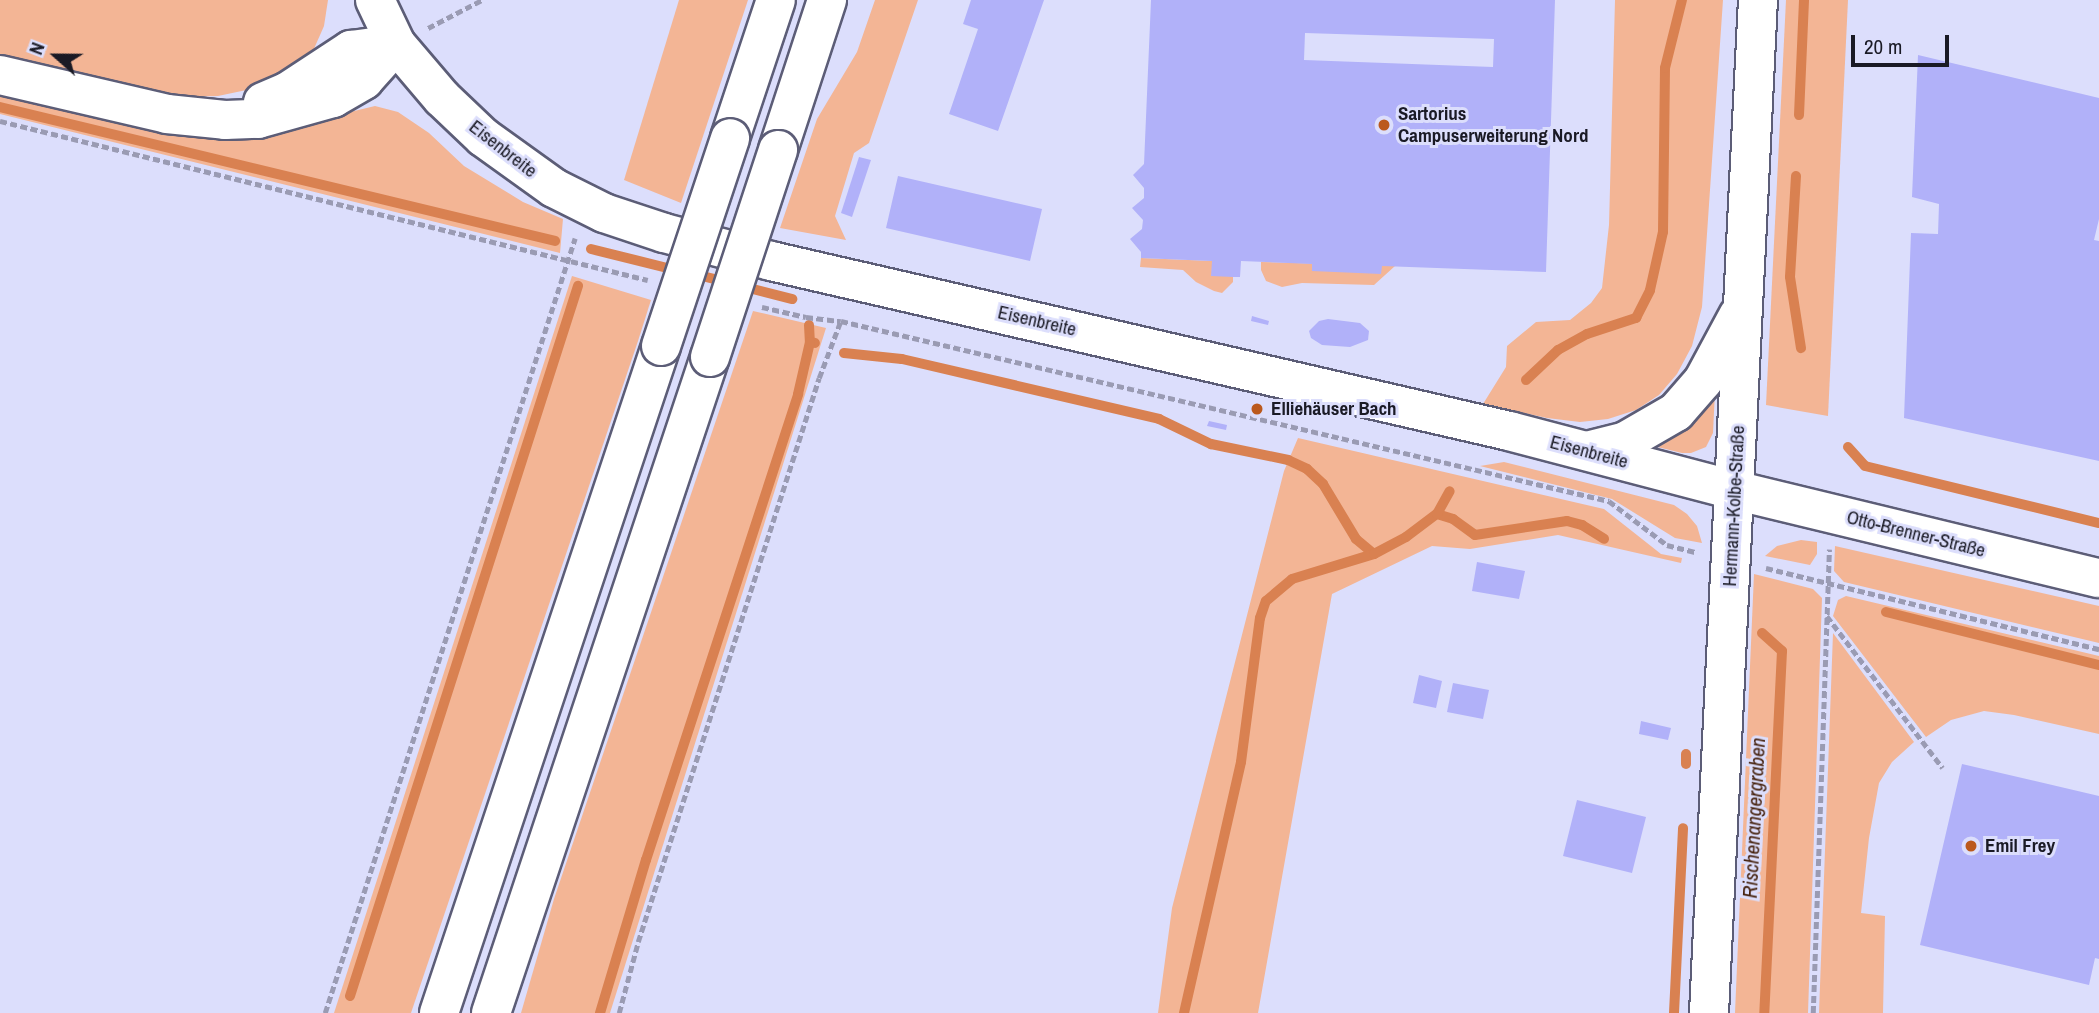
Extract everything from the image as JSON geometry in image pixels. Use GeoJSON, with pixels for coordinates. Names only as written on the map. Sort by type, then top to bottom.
{"type":"FeatureCollection","features":[{"type":"Feature","properties":{"kind":"main road","name":"Eisenbreite"},"geometry":{"type":"LineString","coordinates":[[375,0],[396,44],[442,98],[484,137],[554,188],[604,213],[771,261],[1472,422],[1734,490]]}},
{"type":"Feature","properties":{"kind":"main road"},"geometry":{"type":"LineString","coordinates":[[439,1013],[776,0]]}},
{"type":"Feature","properties":{"kind":"main road"},"geometry":{"type":"LineString","coordinates":[[491,1013],[827,0]]}},
{"type":"Feature","properties":{"kind":"main road","name":"Hermann-Kolbe-Straße"},"geometry":{"type":"LineString","coordinates":[[1709,1013],[1758,0]]}},
{"type":"Feature","properties":{"kind":"main road"},"geometry":{"type":"LineString","coordinates":[[0,75],[167,114],[195,115],[257,104],[287,92],[316,70],[351,50],[396,44]]}},
{"type":"Feature","properties":{"kind":"main road"},"geometry":{"type":"LineString","coordinates":[[1587,451],[1625,442],[1676,412],[1703,381],[1745,302]]}},
{"type":"Feature","properties":{"kind":"main road","name":"Otto-Brenner-Straße"},"geometry":{"type":"LineString","coordinates":[[1734,490],[2099,578]]}},
{"type":"Feature","properties":{"kind":"path"},"geometry":{"type":"LineString","coordinates":[[396,44],[482,0]]}},
{"type":"Feature","properties":{"kind":"path"},"geometry":{"type":"LineString","coordinates":[[0,121],[656,281]]}},
{"type":"Feature","properties":{"kind":"path"},"geometry":{"type":"LineString","coordinates":[[324,1013],[566,260]]}},
{"type":"Feature","properties":{"kind":"path"},"geometry":{"type":"LineString","coordinates":[[758,306],[806,317],[841,321],[1609,501],[1667,545],[2099,649]]}},
{"type":"Feature","properties":{"kind":"path"},"geometry":{"type":"LineString","coordinates":[[619,1013],[638,942],[819,378],[841,321]]}},
{"type":"Feature","properties":{"kind":"path"},"geometry":{"type":"LineString","coordinates":[[1814,1013],[1831,514]]}},
{"type":"Feature","properties":{"kind":"path"},"geometry":{"type":"LineString","coordinates":[[1827,616],[1943,768]]}},
{"type":"Feature","properties":{"kind":"shaded area"},"geometry":{"type":"Polygon","coordinates":[[[0,0],[328,0],[324,26],[313,51],[291,74],[261,87],[218,96],[178,97],[0,56],[0,0]]]}},
{"type":"Feature","properties":{"kind":"shaded area"},"geometry":{"type":"Polygon","coordinates":[[[679,0],[748,0],[681,203],[624,180],[679,0]]]}},
{"type":"Feature","properties":{"kind":"shaded area"},"geometry":{"type":"Polygon","coordinates":[[[875,0],[918,0],[869,143],[854,153],[835,216],[846,240],[780,228],[817,119],[857,52],[875,0]]]}},
{"type":"Feature","properties":{"kind":"shaded area"},"geometry":{"type":"Polygon","coordinates":[[[1615,0],[1723,0],[1702,307],[1692,346],[1677,374],[1659,395],[1636,410],[1608,419],[1580,422],[1483,404],[1506,367],[1507,346],[1536,322],[1570,320],[1591,303],[1602,288],[1609,225],[1615,0]]]}},
{"type":"Feature","properties":{"kind":"shaded area"},"geometry":{"type":"Polygon","coordinates":[[[1786,0],[1848,0],[1828,416],[1766,405],[1786,0]]]}},
{"type":"Feature","properties":{"kind":"shaded area"},"geometry":{"type":"Polygon","coordinates":[[[0,95],[171,134],[224,136],[284,128],[375,106],[398,112],[429,133],[464,166],[523,202],[563,219],[560,253],[0,114],[0,95]]]}},
{"type":"Feature","properties":{"kind":"shaded area"},"geometry":{"type":"Polygon","coordinates":[[[1141,258],[1212,261],[1233,277],[1233,282],[1222,293],[1214,291],[1196,282],[1183,270],[1140,267],[1141,258]]]}},
{"type":"Feature","properties":{"kind":"shaded area"},"geometry":{"type":"Polygon","coordinates":[[[1261,262],[1395,266],[1374,285],[1302,283],[1282,287],[1266,281],[1261,262]]]}},
{"type":"Feature","properties":{"kind":"shaded area"},"geometry":{"type":"Polygon","coordinates":[[[572,276],[651,300],[638,341],[411,1013],[334,1013],[572,276]]]}},
{"type":"Feature","properties":{"kind":"shaded area"},"geometry":{"type":"Polygon","coordinates":[[[753,311],[826,328],[610,1013],[521,1013],[554,899],[753,311]]]}},
{"type":"Feature","properties":{"kind":"shaded area"},"geometry":{"type":"Polygon","coordinates":[[[1716,370],[1713,433],[1706,447],[1691,453],[1682,453],[1637,442],[1716,370]]]}},
{"type":"Feature","properties":{"kind":"shaded area"},"geometry":{"type":"Polygon","coordinates":[[[1298,438],[1604,509],[1661,554],[1682,558],[1681,563],[1558,535],[1470,549],[1432,546],[1332,594],[1258,1013],[1158,1013],[1172,908],[1284,471],[1298,438]]]}},
{"type":"Feature","properties":{"kind":"shaded area"},"geometry":{"type":"Polygon","coordinates":[[[1504,462],[1674,505],[1687,514],[1697,526],[1702,543],[1675,538],[1612,499],[1480,466],[1504,462]]]}},
{"type":"Feature","properties":{"kind":"shaded area"},"geometry":{"type":"Polygon","coordinates":[[[1801,540],[1817,542],[1817,554],[1810,565],[1765,556],[1777,546],[1801,540]]]}},
{"type":"Feature","properties":{"kind":"shaded area"},"geometry":{"type":"Polygon","coordinates":[[[1835,546],[2099,606],[2099,643],[1844,582],[1834,571],[1835,546]]]}},
{"type":"Feature","properties":{"kind":"shaded area"},"geometry":{"type":"Polygon","coordinates":[[[1754,574],[1813,589],[1822,598],[1808,1013],[1735,1013],[1754,574]]]}},
{"type":"Feature","properties":{"kind":"shaded area"},"geometry":{"type":"Polygon","coordinates":[[[1846,596],[2099,656],[2099,734],[1984,711],[1951,720],[1926,737],[1833,616],[1838,600],[1846,596]]]}},
{"type":"Feature","properties":{"kind":"shaded area"},"geometry":{"type":"Polygon","coordinates":[[[1833,633],[1914,742],[1892,762],[1879,783],[1869,838],[1861,913],[1885,916],[1883,1013],[1819,1013],[1833,633]]]}},
{"type":"Feature","properties":{"kind":"building"},"geometry":{"type":"Polygon","coordinates":[[[971,0],[1044,0],[998,131],[949,114],[978,29],[963,24],[971,0]]]}},
{"type":"Feature","properties":{"kind":"building"},"geometry":{"type":"Polygon","coordinates":[[[1151,0],[1555,0],[1546,272],[1382,266],[1381,274],[1312,271],[1312,264],[1241,261],[1240,277],[1233,277],[1211,276],[1212,261],[1141,258],[1141,252],[1130,239],[1142,229],[1143,220],[1132,208],[1144,198],[1144,188],[1133,175],[1144,164],[1151,0]],[[1305,33],[1304,60],[1493,67],[1494,39],[1305,33]]]}},
{"type":"Feature","properties":{"kind":"building"},"geometry":{"type":"Polygon","coordinates":[[[1918,55],[2099,98],[2099,219],[2094,240],[2099,241],[2099,461],[1904,418],[1911,233],[1938,234],[1939,204],[1912,197],[1918,55]]]}},
{"type":"Feature","properties":{"kind":"building"},"geometry":{"type":"Polygon","coordinates":[[[859,157],[871,160],[852,217],[841,213],[859,157]]]}},
{"type":"Feature","properties":{"kind":"building"},"geometry":{"type":"Polygon","coordinates":[[[898,176],[1042,209],[1030,261],[886,228],[898,176]]]}},
{"type":"Feature","properties":{"kind":"building"},"geometry":{"type":"Polygon","coordinates":[[[1252,316],[1269,321],[1268,325],[1251,321],[1252,316]]]}},
{"type":"Feature","properties":{"kind":"building"},"geometry":{"type":"Polygon","coordinates":[[[1328,319],[1360,323],[1369,331],[1368,340],[1350,347],[1322,345],[1311,338],[1309,331],[1319,321],[1328,319]]]}},
{"type":"Feature","properties":{"kind":"building"},"geometry":{"type":"Polygon","coordinates":[[[1209,421],[1227,425],[1226,430],[1207,426],[1209,421]]]}},
{"type":"Feature","properties":{"kind":"building"},"geometry":{"type":"Polygon","coordinates":[[[1477,562],[1525,571],[1519,599],[1472,591],[1477,562]]]}},
{"type":"Feature","properties":{"kind":"building"},"geometry":{"type":"Polygon","coordinates":[[[1419,675],[1442,681],[1436,708],[1413,703],[1419,675]]]}},
{"type":"Feature","properties":{"kind":"building"},"geometry":{"type":"Polygon","coordinates":[[[1453,683],[1489,690],[1483,719],[1447,712],[1453,683]]]}},
{"type":"Feature","properties":{"kind":"building"},"geometry":{"type":"Polygon","coordinates":[[[1641,721],[1671,728],[1668,740],[1639,734],[1641,721]]]}},
{"type":"Feature","properties":{"kind":"building"},"geometry":{"type":"Polygon","coordinates":[[[1962,764],[2099,796],[2099,959],[2095,958],[2089,985],[1920,945],[1962,764]]]}},
{"type":"Feature","properties":{"kind":"building"},"geometry":{"type":"Polygon","coordinates":[[[1577,800],[1646,817],[1632,873],[1563,856],[1577,800]]]}},
{"type":"Feature","properties":{"kind":"waterway","name":"Elliehäuser Bach"},"geometry":{"type":"LineString","coordinates":[[1526,380],[1558,350],[1587,334],[1636,318],[1650,290],[1663,232],[1665,68],[1682,0]]}},
{"type":"Feature","properties":{"kind":"waterway","name":"Rischenangergraben"},"geometry":{"type":"LineString","coordinates":[[1799,115],[1804,0]]}},
{"type":"Feature","properties":{"kind":"waterway"},"geometry":{"type":"LineString","coordinates":[[0,107],[555,241]]}},
{"type":"Feature","properties":{"kind":"waterway","name":"Rischenangergraben"},"geometry":{"type":"LineString","coordinates":[[1796,176],[1790,277],[1801,348]]}},
{"type":"Feature","properties":{"kind":"waterway"},"geometry":{"type":"LineString","coordinates":[[591,249],[679,271]]}},
{"type":"Feature","properties":{"kind":"waterway"},"geometry":{"type":"LineString","coordinates":[[694,274],[727,282]]}},
{"type":"Feature","properties":{"kind":"waterway"},"geometry":{"type":"LineString","coordinates":[[350,996],[578,286]]}},
{"type":"Feature","properties":{"kind":"waterway"},"geometry":{"type":"LineString","coordinates":[[741,286],[792,299]]}},
{"type":"Feature","properties":{"kind":"waterway"},"geometry":{"type":"LineString","coordinates":[[809,325],[810,342],[815,343]]}},
{"type":"Feature","properties":{"kind":"waterway"},"geometry":{"type":"LineString","coordinates":[[600,1013],[646,860],[798,394],[810,342]]}},
{"type":"Feature","properties":{"kind":"waterway"},"geometry":{"type":"LineString","coordinates":[[844,353],[902,359],[1159,419],[1211,444],[1288,460],[1307,469],[1323,484],[1356,539],[1374,554]]}},
{"type":"Feature","properties":{"kind":"waterway"},"geometry":{"type":"LineString","coordinates":[[1848,447],[1865,466],[2099,523]]}},
{"type":"Feature","properties":{"kind":"waterway"},"geometry":{"type":"LineString","coordinates":[[1184,1013],[1241,762],[1260,618],[1266,601],[1292,579],[1374,554],[1406,537],[1437,514],[1450,491]]}},
{"type":"Feature","properties":{"kind":"waterway"},"geometry":{"type":"LineString","coordinates":[[1437,514],[1453,519],[1475,535],[1567,521],[1582,525],[1604,539]]}},
{"type":"Feature","properties":{"kind":"waterway"},"geometry":{"type":"LineString","coordinates":[[1886,612],[2099,665]]}},
{"type":"Feature","properties":{"kind":"waterway","name":"Rischenangergraben"},"geometry":{"type":"LineString","coordinates":[[1762,633],[1782,651],[1764,1013]]}},
{"type":"Feature","properties":{"kind":"waterway"},"geometry":{"type":"LineString","coordinates":[[1686,754],[1686,764]]}},
{"type":"Feature","properties":{"kind":"waterway"},"geometry":{"type":"LineString","coordinates":[[1674,1013],[1683,828]]}},
{"type":"Feature","properties":{"kind":"place","name":"Sartorius Campuserweiterung Nord"},"geometry":{"type":"Point","coordinates":[1384,125]}},
{"type":"Feature","properties":{"kind":"place","name":"Elliehäuser Bach"},"geometry":{"type":"Point","coordinates":[1257,409]}},
{"type":"Feature","properties":{"kind":"place","name":"Emil Frey"},"geometry":{"type":"Point","coordinates":[1971,846]}}]}
